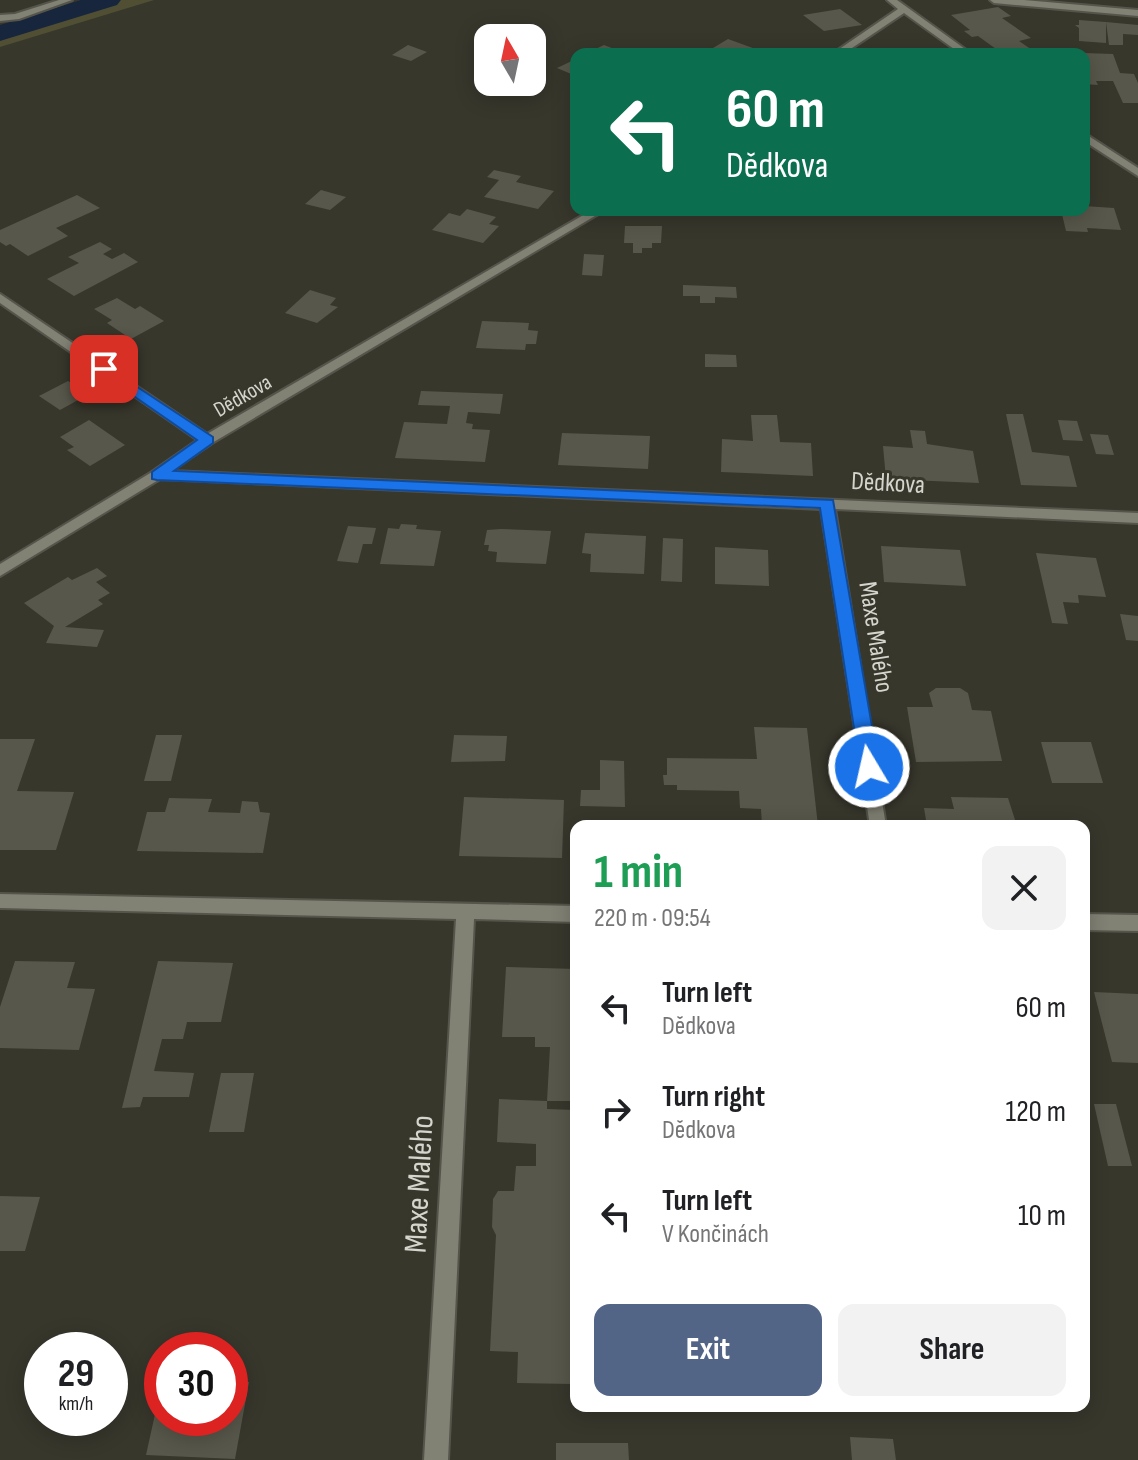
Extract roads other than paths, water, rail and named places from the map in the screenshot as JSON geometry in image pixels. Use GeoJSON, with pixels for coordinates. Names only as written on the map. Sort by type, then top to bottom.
{"type":"FeatureCollection","features":[{"type":"Feature","properties":{"kind":"street"},"geometry":{"type":"LineString","coordinates":[[0,18],[16,17],[68,0]]}},
{"type":"Feature","properties":{"kind":"street"},"geometry":{"type":"LineString","coordinates":[[891,0],[959,48]]}},
{"type":"Feature","properties":{"kind":"street"},"geometry":{"type":"LineString","coordinates":[[994,0],[1138,13]]}},
{"type":"Feature","properties":{"kind":"street"},"geometry":{"type":"LineString","coordinates":[[846,48],[904,9]]}},
{"type":"Feature","properties":{"kind":"street"},"geometry":{"type":"LineString","coordinates":[[1090,140],[1138,173]]}},
{"type":"Feature","properties":{"kind":"street","name":"Dědkova"},"geometry":{"type":"LineString","coordinates":[[0,571],[157,475],[207,440],[590,216]]}},
{"type":"Feature","properties":{"kind":"street"},"geometry":{"type":"LineString","coordinates":[[0,298],[207,440]]}},
{"type":"Feature","properties":{"kind":"street","name":"Dědkova"},"geometry":{"type":"LineString","coordinates":[[157,475],[1138,518]]}},
{"type":"Feature","properties":{"kind":"street","name":"Maxe Malého"},"geometry":{"type":"LineString","coordinates":[[827,504],[877,820]]}},
{"type":"Feature","properties":{"kind":"street"},"geometry":{"type":"LineString","coordinates":[[0,901],[570,914]]}},
{"type":"Feature","properties":{"kind":"street","name":"Maxe Malého"},"geometry":{"type":"LineString","coordinates":[[436,1460],[465,912]]}},
{"type":"Feature","properties":{"kind":"street"},"geometry":{"type":"LineString","coordinates":[[1090,922],[1138,923]]}},
{"type":"Feature","properties":{"kind":"waterway"},"geometry":{"type":"LineString","coordinates":[[0,33],[108,0]]}}]}
